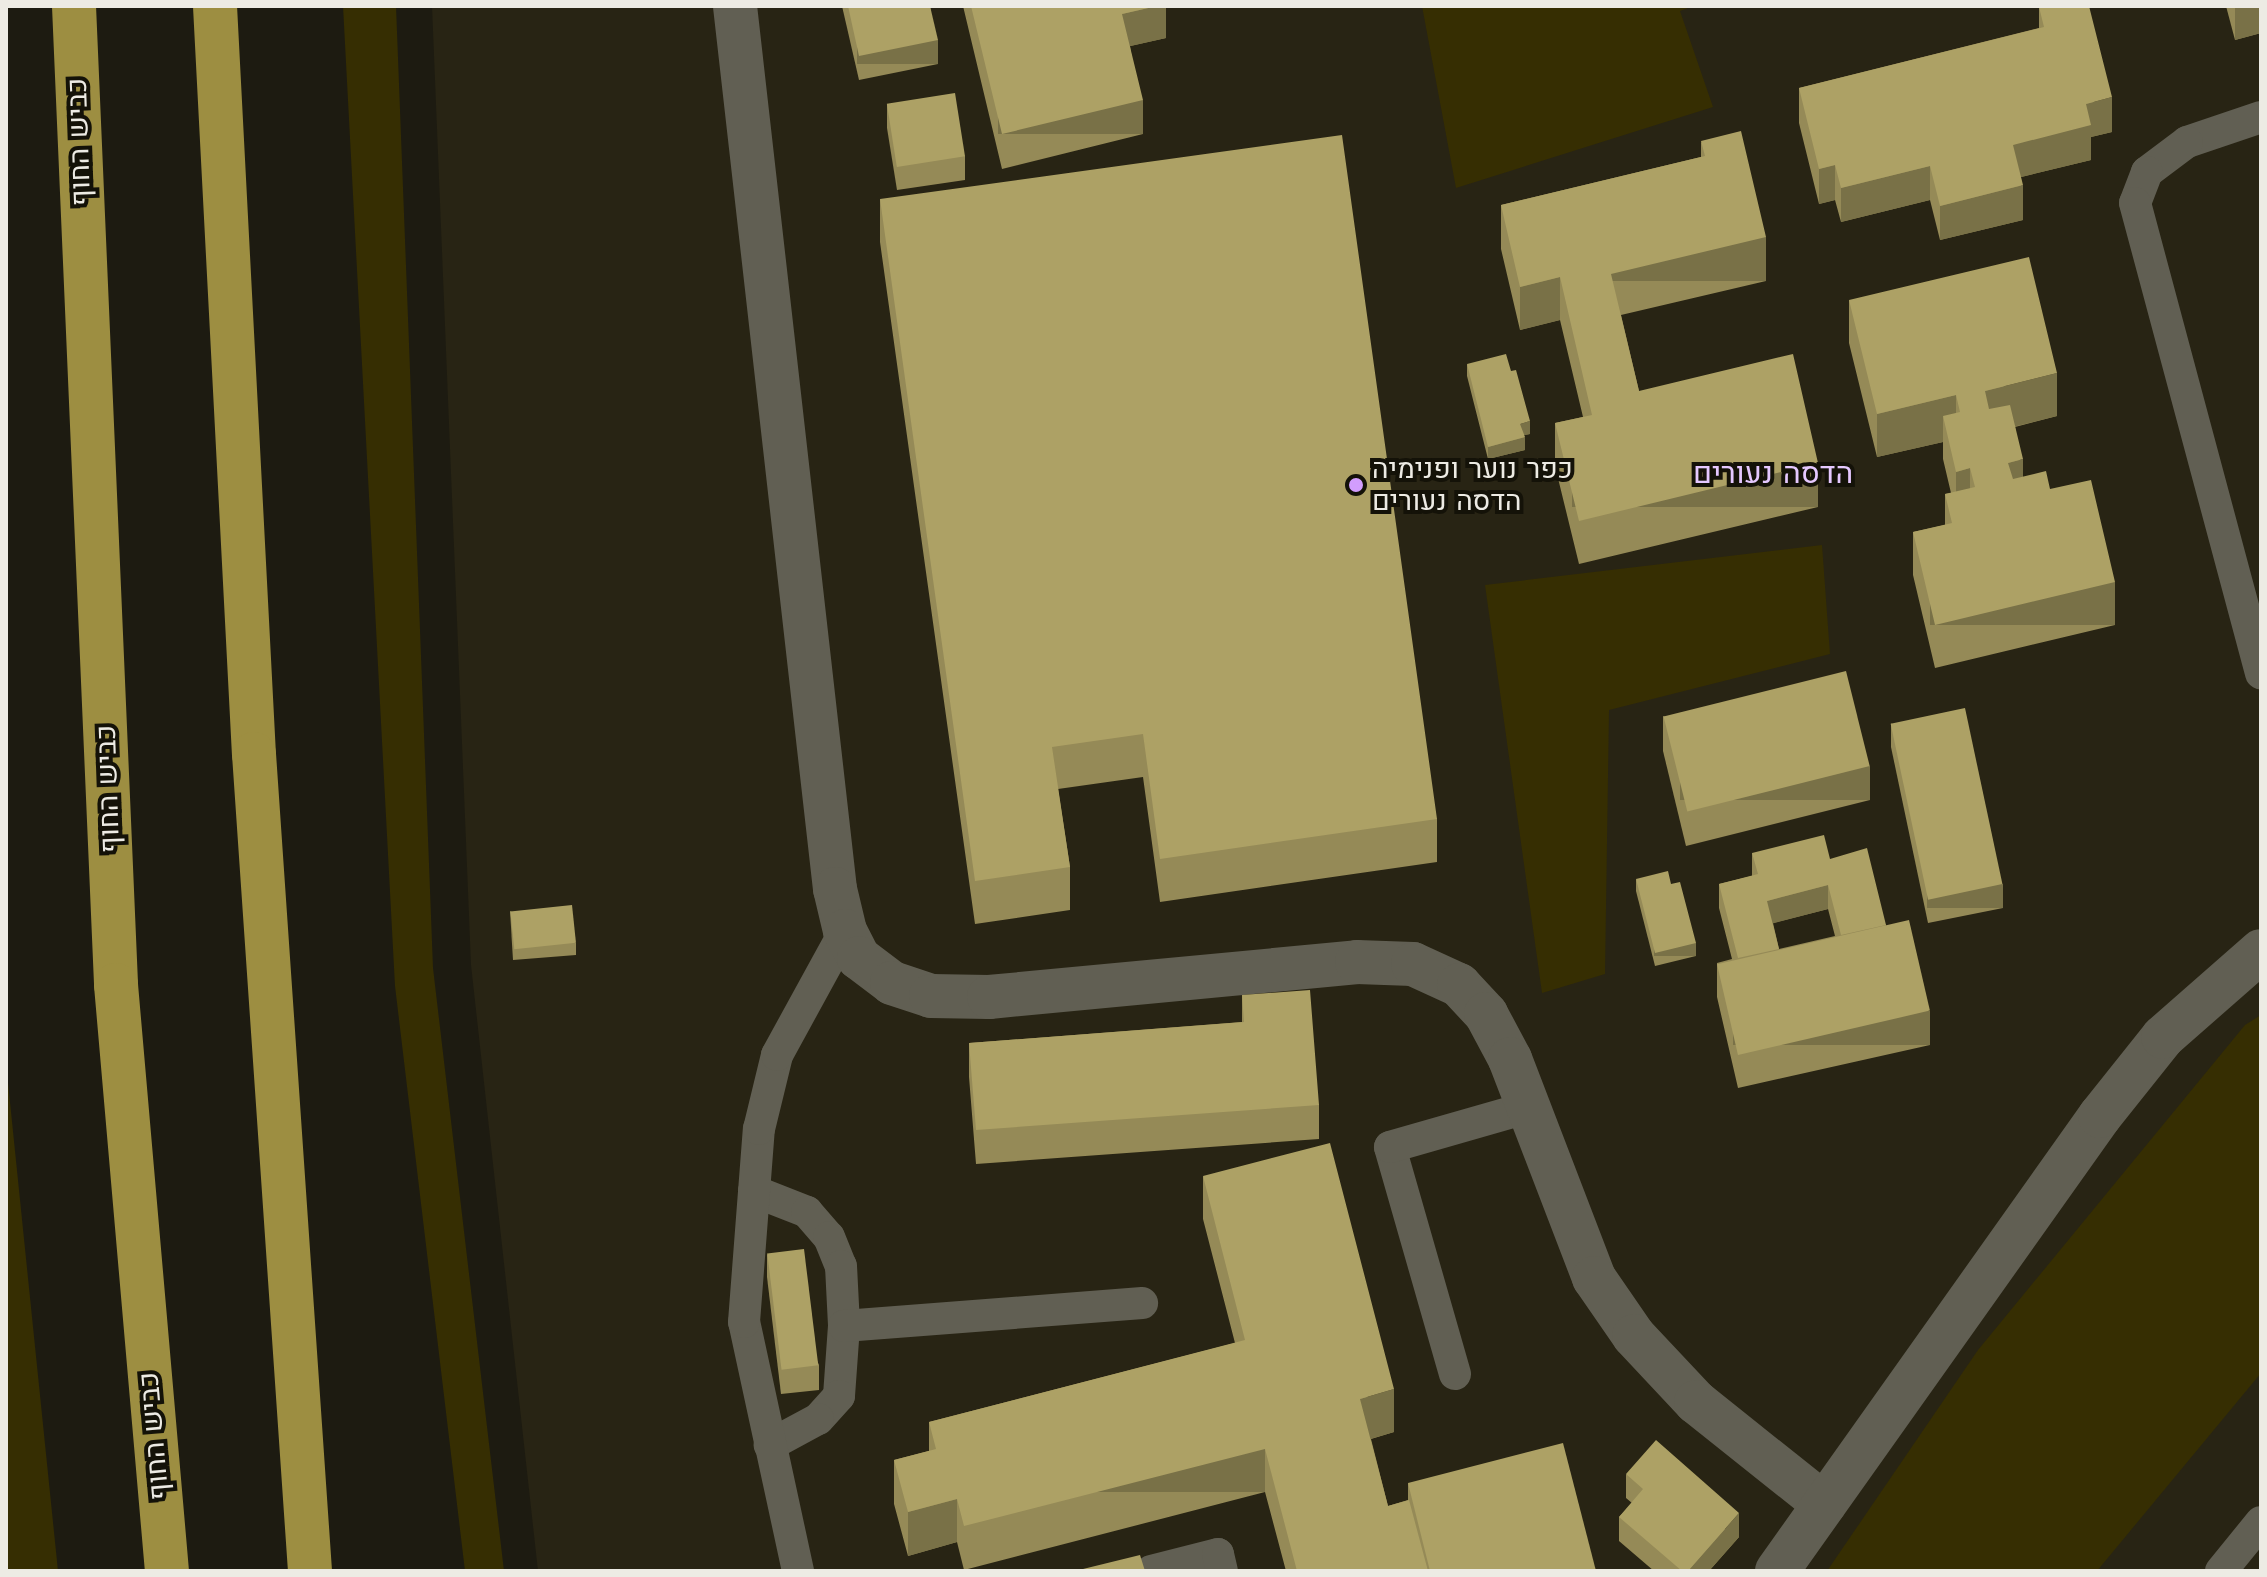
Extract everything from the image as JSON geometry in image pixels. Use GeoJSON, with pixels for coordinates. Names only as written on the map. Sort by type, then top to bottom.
{"type":"FeatureCollection","features":[{"type":"Feature","properties":{"kind":"highway","name":"כביש החוף"},"geometry":{"type":"LineString","coordinates":[[74,6],[116,985],[167,1571]]}},
{"type":"Feature","properties":{"kind":"highway"},"geometry":{"type":"LineString","coordinates":[[215,6],[254,754],[310,1571]]}},
{"type":"Feature","properties":{"kind":"street"},"geometry":{"type":"LineString","coordinates":[[735,6],[835,889],[845,931],[859,958],[892,983],[931,996],[989,997],[1357,962],[1413,964],[1459,985],[1486,1014],[1510,1059],[1526,1108],[1594,1278],[1634,1336],[1696,1402],[1824,1504]]}},
{"type":"Feature","properties":{"kind":"street"},"geometry":{"type":"LineString","coordinates":[[1777,1571],[2109,1104],[2163,1037],[2261,951]]}},
{"type":"Feature","properties":{"kind":"lane"},"geometry":{"type":"LineString","coordinates":[[2261,117],[2187,142],[2147,172],[2135,203],[2261,673]]}},
{"type":"Feature","properties":{"kind":"lane"},"geometry":{"type":"LineString","coordinates":[[798,1571],[744,1322],[759,1129],[777,1055],[845,931]]}},
{"type":"Feature","properties":{"kind":"lane"},"geometry":{"type":"LineString","coordinates":[[1455,1374],[1390,1147],[1526,1108]]}},
{"type":"Feature","properties":{"kind":"lane"},"geometry":{"type":"LineString","coordinates":[[754,1191],[807,1212],[829,1237],[841,1266],[844,1326],[839,1396],[818,1419],[770,1445]]}},
{"type":"Feature","properties":{"kind":"lane"},"geometry":{"type":"LineString","coordinates":[[844,1326],[1142,1303]]}},
{"type":"Feature","properties":{"kind":"lane"},"geometry":{"type":"LineString","coordinates":[[2221,1571],[2261,1522]]}},
{"type":"Feature","properties":{"kind":"lane"},"geometry":{"type":"LineString","coordinates":[[1151,1571],[1218,1554],[1222,1571]]}},
{"type":"Feature","properties":{"kind":"shaded area"},"geometry":{"type":"Polygon","coordinates":[[[343,6],[396,6],[433,968],[504,1571],[465,1571],[395,986],[343,6]]]}},
{"type":"Feature","properties":{"kind":"shaded area","name":"כפר נוער ופנימיה הדסה נעורים"},"geometry":{"type":"Polygon","coordinates":[[[432,6],[2261,6],[2261,1571],[538,1571],[471,965],[432,6]]]}},
{"type":"Feature","properties":{"kind":"shaded area"},"geometry":{"type":"Polygon","coordinates":[[[1422,6],[1693,6],[1680,11],[1713,107],[1456,188],[1422,6]]]}},
{"type":"Feature","properties":{"kind":"shaded area"},"geometry":{"type":"Polygon","coordinates":[[[1822,545],[1830,654],[1609,710],[1605,974],[1542,993],[1485,585],[1822,545]]]}},
{"type":"Feature","properties":{"kind":"shaded area"},"geometry":{"type":"Polygon","coordinates":[[[2261,1015],[2261,1373],[2097,1571],[1827,1571],[1978,1350],[2245,1025],[2261,1015]]]}},
{"type":"Feature","properties":{"kind":"shaded area"},"geometry":{"type":"Polygon","coordinates":[[[6,1063],[58,1571],[6,1571],[6,1063]]]}},
{"type":"Feature","properties":{"kind":"building"},"geometry":{"type":"Polygon","coordinates":[[[848,6],[930,6],[938,40],[859,56],[848,6]]]}},
{"type":"Feature","properties":{"kind":"building"},"geometry":{"type":"Polygon","coordinates":[[[971,6],[1157,6],[1122,14],[1143,100],[1002,134],[971,6]]]}},
{"type":"Feature","properties":{"kind":"building"},"geometry":{"type":"Polygon","coordinates":[[[2041,6],[2089,6],[2112,97],[2086,104],[2091,125],[2013,145],[2023,185],[1940,206],[1930,166],[1841,188],[1835,165],[1819,169],[1799,88],[2044,27],[2041,6]]]}},
{"type":"Feature","properties":{"kind":"building"},"geometry":{"type":"Polygon","coordinates":[[[955,93],[965,156],[897,167],[887,104],[955,93]]]}},
{"type":"Feature","properties":{"kind":"building"},"geometry":{"type":"Polygon","coordinates":[[[1741,131],[1766,237],[1611,274],[1639,391],[1793,354],[1818,463],[1579,521],[1555,423],[1592,415],[1560,277],[1520,287],[1501,205],[1705,156],[1701,141],[1741,131]]]}},
{"type":"Feature","properties":{"kind":"building"},"geometry":{"type":"Polygon","coordinates":[[[1342,135],[1437,819],[1160,859],[1143,734],[1052,747],[1070,867],[975,881],[880,199],[1342,135]]]}},
{"type":"Feature","properties":{"kind":"building"},"geometry":{"type":"Polygon","coordinates":[[[2029,257],[2057,373],[1985,391],[1989,409],[2010,405],[2023,459],[2008,463],[2013,479],[2046,471],[2050,489],[2091,480],[2115,582],[1935,625],[1913,532],[1952,523],[1945,494],[1975,487],[1970,468],[1956,472],[1943,416],[1960,412],[1956,395],[1877,414],[1849,300],[2029,257]]]}},
{"type":"Feature","properties":{"kind":"building"},"geometry":{"type":"Polygon","coordinates":[[[1506,354],[1511,371],[1516,370],[1530,421],[1520,424],[1525,437],[1488,447],[1467,364],[1506,354]]]}},
{"type":"Feature","properties":{"kind":"building"},"geometry":{"type":"Polygon","coordinates":[[[1846,671],[1870,766],[1687,812],[1664,716],[1846,671]]]}},
{"type":"Feature","properties":{"kind":"building"},"geometry":{"type":"Polygon","coordinates":[[[1965,708],[2002,884],[1928,900],[1891,724],[1965,708]]]}},
{"type":"Feature","properties":{"kind":"building"},"geometry":{"type":"Polygon","coordinates":[[[1824,835],[1830,859],[1867,848],[1886,925],[1841,935],[1828,885],[1767,901],[1779,949],[1738,958],[1719,884],[1758,874],[1752,853],[1824,835]]]}},
{"type":"Feature","properties":{"kind":"building"},"geometry":{"type":"Polygon","coordinates":[[[1668,871],[1671,884],[1680,882],[1696,943],[1655,953],[1636,879],[1668,871]]]}},
{"type":"Feature","properties":{"kind":"building"},"geometry":{"type":"Polygon","coordinates":[[[572,905],[576,943],[514,949],[510,911],[572,905]]]}},
{"type":"Feature","properties":{"kind":"building"},"geometry":{"type":"Polygon","coordinates":[[[1909,920],[1930,1011],[1738,1055],[1717,964],[1909,920]]]}},
{"type":"Feature","properties":{"kind":"building"},"geometry":{"type":"Polygon","coordinates":[[[1310,990],[1319,1105],[976,1130],[969,1043],[1244,1022],[1242,995],[1310,990]]]}},
{"type":"Feature","properties":{"kind":"building"},"geometry":{"type":"Polygon","coordinates":[[[1330,1143],[1394,1389],[1360,1399],[1388,1506],[1409,1500],[1428,1571],[1297,1571],[1265,1449],[964,1526],[957,1499],[908,1512],[894,1460],[936,1449],[929,1422],[1245,1340],[1203,1176],[1330,1143]]]}},
{"type":"Feature","properties":{"kind":"building"},"geometry":{"type":"Polygon","coordinates":[[[804,1249],[818,1365],[782,1370],[767,1254],[804,1249]]]}},
{"type":"Feature","properties":{"kind":"building"},"geometry":{"type":"Polygon","coordinates":[[[1656,1440],[1739,1513],[1688,1571],[1682,1571],[1619,1517],[1643,1489],[1626,1474],[1656,1440]]]}},
{"type":"Feature","properties":{"kind":"building"},"geometry":{"type":"Polygon","coordinates":[[[1563,1443],[1596,1571],[1430,1571],[1408,1483],[1563,1443]]]}},
{"type":"Feature","properties":{"kind":"building"},"geometry":{"type":"Polygon","coordinates":[[[1140,1555],[1145,1571],[1083,1571],[1083,1569],[1140,1555]]]}},
{"type":"Feature","properties":{"kind":"place","name":"כפר נוער ופנימיה הדסה נעורים"},"geometry":{"type":"Point","coordinates":[1356,485]}},
{"type":"Feature","properties":{"kind":"district","name":"הדסה נעורים"},"geometry":{"type":"Point","coordinates":[1773,473]}}]}
